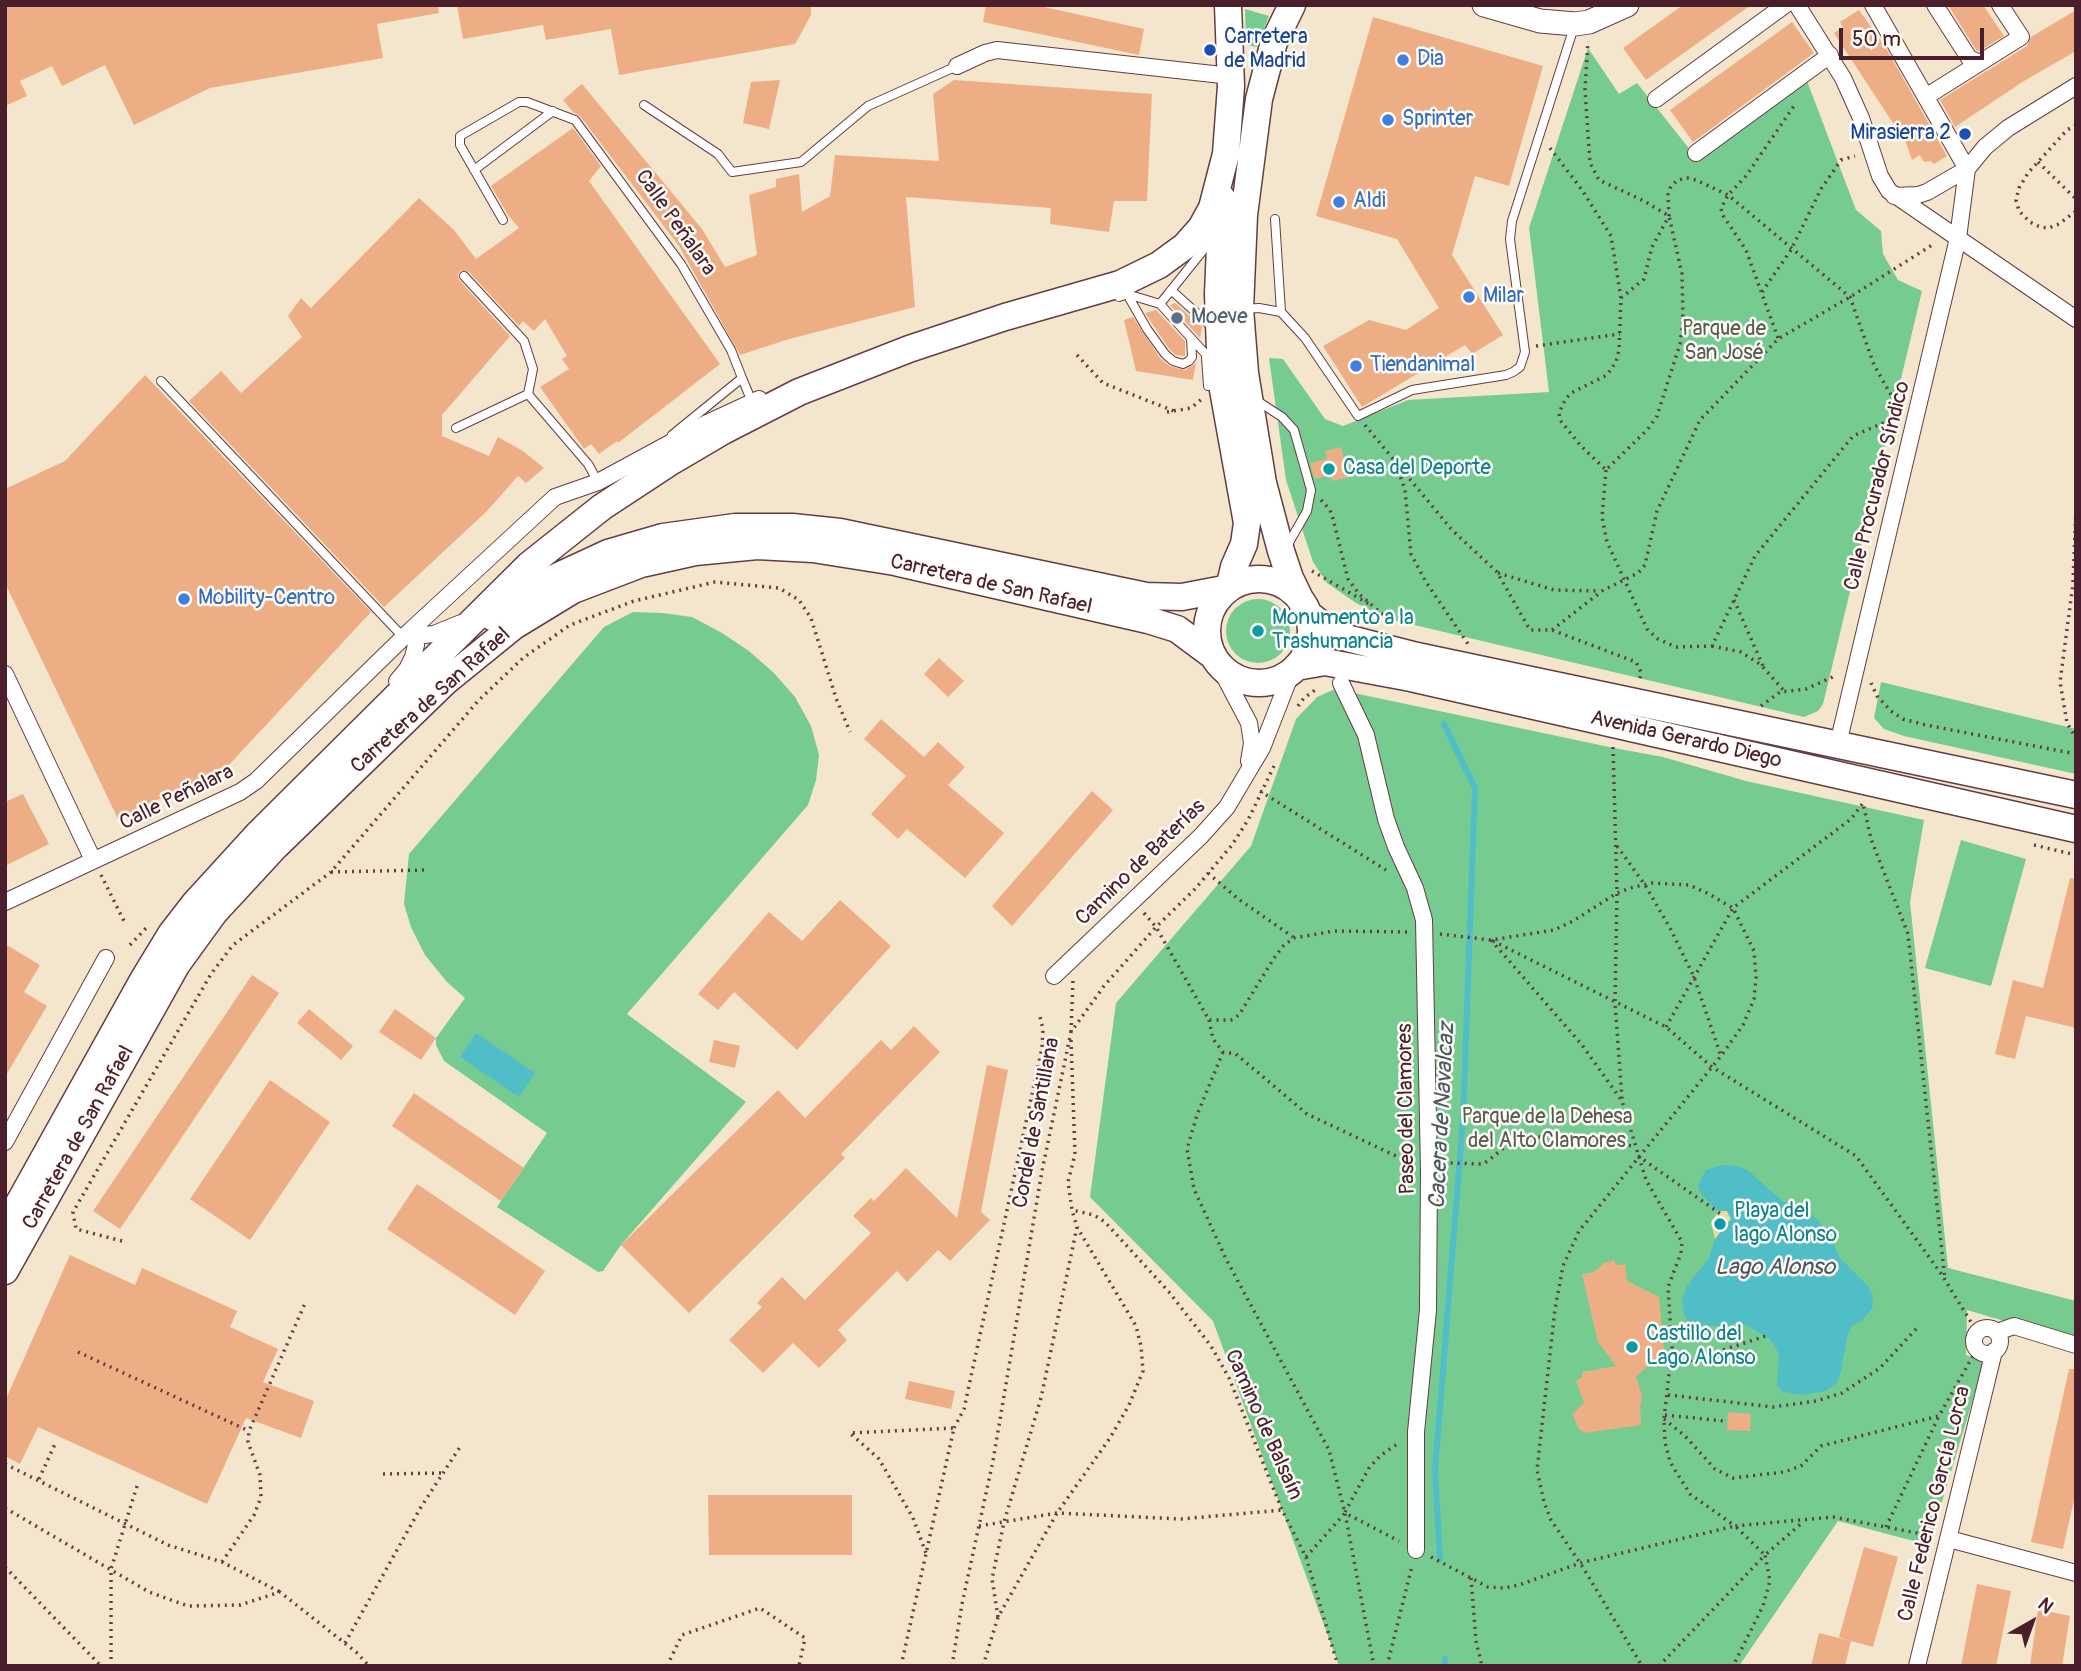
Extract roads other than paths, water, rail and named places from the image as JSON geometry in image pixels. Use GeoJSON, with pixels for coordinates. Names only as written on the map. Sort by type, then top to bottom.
{"type":"FeatureCollection","features":[{"type":"Feature","properties":{"kind":"main road","name":"Carretera de San Rafael"},"geometry":{"type":"LineString","coordinates":[[5,1228],[143,979],[171,934],[226,868],[516,576],[552,546],[602,507],[672,461],[799,392],[877,360],[933,341],[1120,284],[1159,265],[1185,246],[1205,222],[1214,202],[1226,154],[1231,76],[1228,5]]}},
{"type":"Feature","properties":{"kind":"main road"},"geometry":{"type":"LineString","coordinates":[[1268,5],[1290,5],[1274,42],[1259,99],[1244,215],[1240,309],[1249,396],[1264,483],[1282,554],[1305,609],[1310,627],[1310,642],[1294,669],[1271,682],[1251,683],[1233,676],[1215,659],[1207,632],[1209,614],[1229,588],[1251,580],[1269,581],[1287,588],[1305,609]]}},
{"type":"Feature","properties":{"kind":"main road"},"geometry":{"type":"LineString","coordinates":[[1226,154],[1213,345],[1215,383],[1247,523],[1244,544],[1229,588]]}},
{"type":"Feature","properties":{"kind":"main road","name":"Carretera de San Rafael"},"geometry":{"type":"LineString","coordinates":[[389,706],[481,625],[541,584],[608,553],[689,532],[772,526],[840,532],[1146,596],[1182,597],[1229,588]]}},
{"type":"Feature","properties":{"kind":"main road","name":"Carretera de San Rafael"},"geometry":{"type":"LineString","coordinates":[[5,1271],[177,964],[214,913],[245,877],[445,682],[514,626],[573,590],[641,564],[695,552],[748,546],[813,549],[895,562],[1148,620],[1182,633],[1215,659]]}},
{"type":"Feature","properties":{"kind":"main road","name":"Avenida Gerardo Diego"},"geometry":{"type":"LineString","coordinates":[[1305,609],[1323,627],[1341,637],[1417,656],[2076,795]]}},
{"type":"Feature","properties":{"kind":"main road","name":"Avenida Gerardo Diego"},"geometry":{"type":"LineString","coordinates":[[1294,669],[1317,662],[1333,663],[1411,678],[2076,829]]}},
{"type":"Feature","properties":{"kind":"street"},"geometry":{"type":"LineString","coordinates":[[1484,5],[1540,21],[1582,23],[1627,5]]}},
{"type":"Feature","properties":{"kind":"street"},"geometry":{"type":"LineString","coordinates":[[1656,99],[1785,5]]}},
{"type":"Feature","properties":{"kind":"street"},"geometry":{"type":"LineString","coordinates":[[1797,5],[1830,55],[1855,102],[1883,184],[1894,196],[2076,319]]}},
{"type":"Feature","properties":{"kind":"street"},"geometry":{"type":"LineString","coordinates":[[1873,5],[1967,169]]}},
{"type":"Feature","properties":{"kind":"street"},"geometry":{"type":"LineString","coordinates":[[1935,5],[1969,58],[1979,63]]}},
{"type":"Feature","properties":{"kind":"street"},"geometry":{"type":"LineString","coordinates":[[1927,96],[2021,37],[2000,5]]}},
{"type":"Feature","properties":{"kind":"street"},"geometry":{"type":"LineString","coordinates":[[957,66],[998,50],[1231,76]]}},
{"type":"Feature","properties":{"kind":"street"},"geometry":{"type":"LineString","coordinates":[[1696,153],[1830,55]]}},
{"type":"Feature","properties":{"kind":"street"},"geometry":{"type":"LineString","coordinates":[[1894,196],[1927,192],[1967,169],[1985,147],[2008,128],[2076,86]]}},
{"type":"Feature","properties":{"kind":"street","name":"Calle Procurador Síndico"},"geometry":{"type":"LineString","coordinates":[[1838,744],[1958,238],[1967,169]]}},
{"type":"Feature","properties":{"kind":"street","name":"Calle Peñalara"},"geometry":{"type":"LineString","coordinates":[[5,902],[229,797],[256,781],[407,634],[555,497],[598,482],[752,402],[888,348],[933,341]]}},
{"type":"Feature","properties":{"kind":"street"},"geometry":{"type":"LineString","coordinates":[[407,634],[434,634],[477,616]]}},
{"type":"Feature","properties":{"kind":"street"},"geometry":{"type":"LineString","coordinates":[[321,772],[407,669],[416,645],[407,634]]}},
{"type":"Feature","properties":{"kind":"street","name":"Camino de Baterías"},"geometry":{"type":"LineString","coordinates":[[1215,659],[1250,723],[1252,743],[1247,772]]}},
{"type":"Feature","properties":{"kind":"street","name":"Camino de Baterías"},"geometry":{"type":"LineString","coordinates":[[1054,976],[1214,823],[1227,807],[1262,748],[1294,669]]}},
{"type":"Feature","properties":{"kind":"street"},"geometry":{"type":"LineString","coordinates":[[5,674],[93,860]]}},
{"type":"Feature","properties":{"kind":"street","name":"Paseo del Clamores"},"geometry":{"type":"LineString","coordinates":[[1341,683],[1366,735],[1386,820],[1415,887],[1424,920],[1429,1171],[1428,1310],[1416,1432],[1416,1550]]}},
{"type":"Feature","properties":{"kind":"street"},"geometry":{"type":"LineString","coordinates":[[5,1142],[106,958]]}},
{"type":"Feature","properties":{"kind":"street"},"geometry":{"type":"LineString","coordinates":[[1997,1332],[2000,1345],[1994,1352],[1987,1354],[1977,1349],[1974,1339],[1977,1332],[1989,1328],[1997,1332],[2014,1326],[2076,1345]]}},
{"type":"Feature","properties":{"kind":"street","name":"Calle Federico García Lorca"},"geometry":{"type":"LineString","coordinates":[[1917,1666],[1994,1352]]}},
{"type":"Feature","properties":{"kind":"street"},"geometry":{"type":"LineString","coordinates":[[1949,1539],[2076,1573]]}},
{"type":"Feature","properties":{"kind":"lane"},"geometry":{"type":"LineString","coordinates":[[1240,309],[1259,308],[1281,312],[1305,338],[1358,416],[1412,390],[1506,375],[1520,367],[1524,347],[1510,239],[1511,221],[1582,23]]}},
{"type":"Feature","properties":{"kind":"lane"},"geometry":{"type":"LineString","coordinates":[[644,105],[718,154],[732,172],[802,162],[868,106],[957,66]]}},
{"type":"Feature","properties":{"kind":"lane","name":"Calle Peñalara"},"geometry":{"type":"LineString","coordinates":[[503,220],[460,145],[460,136],[519,102],[553,111],[578,123],[681,264],[731,350],[752,402]]}},
{"type":"Feature","properties":{"kind":"lane"},"geometry":{"type":"LineString","coordinates":[[474,170],[553,111]]}},
{"type":"Feature","properties":{"kind":"lane"},"geometry":{"type":"LineString","coordinates":[[1275,219],[1281,312]]}},
{"type":"Feature","properties":{"kind":"lane"},"geometry":{"type":"LineString","coordinates":[[1160,304],[1219,231]]}},
{"type":"Feature","properties":{"kind":"lane"},"geometry":{"type":"LineString","coordinates":[[464,276],[524,341],[533,369],[528,394]]}},
{"type":"Feature","properties":{"kind":"lane"},"geometry":{"type":"LineString","coordinates":[[1171,290],[1213,345]]}},
{"type":"Feature","properties":{"kind":"lane"},"geometry":{"type":"LineString","coordinates":[[1115,298],[1127,294],[1160,304],[1191,338],[1213,345]]}},
{"type":"Feature","properties":{"kind":"lane"},"geometry":{"type":"LineString","coordinates":[[1127,294],[1147,329],[1173,361],[1184,364],[1189,361],[1192,357],[1191,338]]}},
{"type":"Feature","properties":{"kind":"lane"},"geometry":{"type":"LineString","coordinates":[[933,341],[993,331]]}},
{"type":"Feature","properties":{"kind":"lane","name":"Calle Peñalara"},"geometry":{"type":"LineString","coordinates":[[647,455],[742,378]]}},
{"type":"Feature","properties":{"kind":"lane"},"geometry":{"type":"LineString","coordinates":[[161,381],[407,634]]}},
{"type":"Feature","properties":{"kind":"lane"},"geometry":{"type":"LineString","coordinates":[[456,428],[528,394]]}},
{"type":"Feature","properties":{"kind":"lane"},"geometry":{"type":"LineString","coordinates":[[528,394],[588,464],[598,482]]}},
{"type":"Feature","properties":{"kind":"lane"},"geometry":{"type":"LineString","coordinates":[[1249,396],[1282,418],[1294,430],[1311,488],[1307,511],[1282,554]]}},
{"type":"Feature","properties":{"kind":"water"},"geometry":{"type":"Polygon","coordinates":[[[476,1033],[535,1073],[519,1097],[460,1057],[476,1033]]]}},
{"type":"Feature","properties":{"kind":"water","name":"Lago Alonso"},"geometry":{"type":"Polygon","coordinates":[[[1722,1165],[1737,1166],[1749,1171],[1782,1201],[1810,1213],[1829,1232],[1839,1257],[1869,1287],[1873,1297],[1872,1309],[1851,1327],[1837,1383],[1825,1391],[1802,1395],[1783,1392],[1777,1386],[1779,1354],[1770,1339],[1740,1322],[1728,1326],[1689,1324],[1684,1314],[1682,1299],[1687,1286],[1709,1258],[1715,1239],[1731,1219],[1727,1211],[1719,1211],[1712,1206],[1700,1192],[1698,1185],[1706,1170],[1722,1165]]]}},
{"type":"Feature","properties":{"kind":"waterway","name":"Cacera de Navalcaz"},"geometry":{"type":"LineString","coordinates":[[1440,1559],[1435,1470],[1463,1119],[1475,788],[1444,724]]}},
{"type":"Feature","properties":{"kind":"waterway","name":"Cacera de Navalcaz"},"geometry":{"type":"LineString","coordinates":[[1445,1659],[1445,1666]]}},
{"type":"Feature","properties":{"kind":"place","name":"Carretera de Madrid"},"geometry":{"type":"Point","coordinates":[1210,50]}},
{"type":"Feature","properties":{"kind":"place","name":"Dia"},"geometry":{"type":"Point","coordinates":[1403,60]}},
{"type":"Feature","properties":{"kind":"place","name":"Sprinter"},"geometry":{"type":"Point","coordinates":[1388,120]}},
{"type":"Feature","properties":{"kind":"place","name":"Mirasierra 2"},"geometry":{"type":"Point","coordinates":[1965,134]}},
{"type":"Feature","properties":{"kind":"place","name":"Aldi"},"geometry":{"type":"Point","coordinates":[1339,202]}},
{"type":"Feature","properties":{"kind":"place","name":"Milar"},"geometry":{"type":"Point","coordinates":[1469,297]}},
{"type":"Feature","properties":{"kind":"place","name":"Moeve"},"geometry":{"type":"Point","coordinates":[1177,318]}},
{"type":"Feature","properties":{"kind":"place","name":"Tiendanimal"},"geometry":{"type":"Point","coordinates":[1356,366]}},
{"type":"Feature","properties":{"kind":"place","name":"Casa del Deporte"},"geometry":{"type":"Point","coordinates":[1329,469]}},
{"type":"Feature","properties":{"kind":"place","name":"Mobility-Centro"},"geometry":{"type":"Point","coordinates":[184,599]}},
{"type":"Feature","properties":{"kind":"place","name":"Monumento a la Trashumancia"},"geometry":{"type":"Point","coordinates":[1258,631]}},
{"type":"Feature","properties":{"kind":"place","name":"Playa del lago Alonso"},"geometry":{"type":"Point","coordinates":[1720,1224]}},
{"type":"Feature","properties":{"kind":"place","name":"Castillo del Lago Alonso"},"geometry":{"type":"Point","coordinates":[1632,1347]}},
{"type":"Feature","properties":{"kind":"park label","name":"Parque de San José"},"geometry":{"type":"Point","coordinates":[1724,342]}},
{"type":"Feature","properties":{"kind":"park label","name":"Parque de la Dehesa del Alto Clamores"},"geometry":{"type":"Point","coordinates":[1547,1130]}}]}
